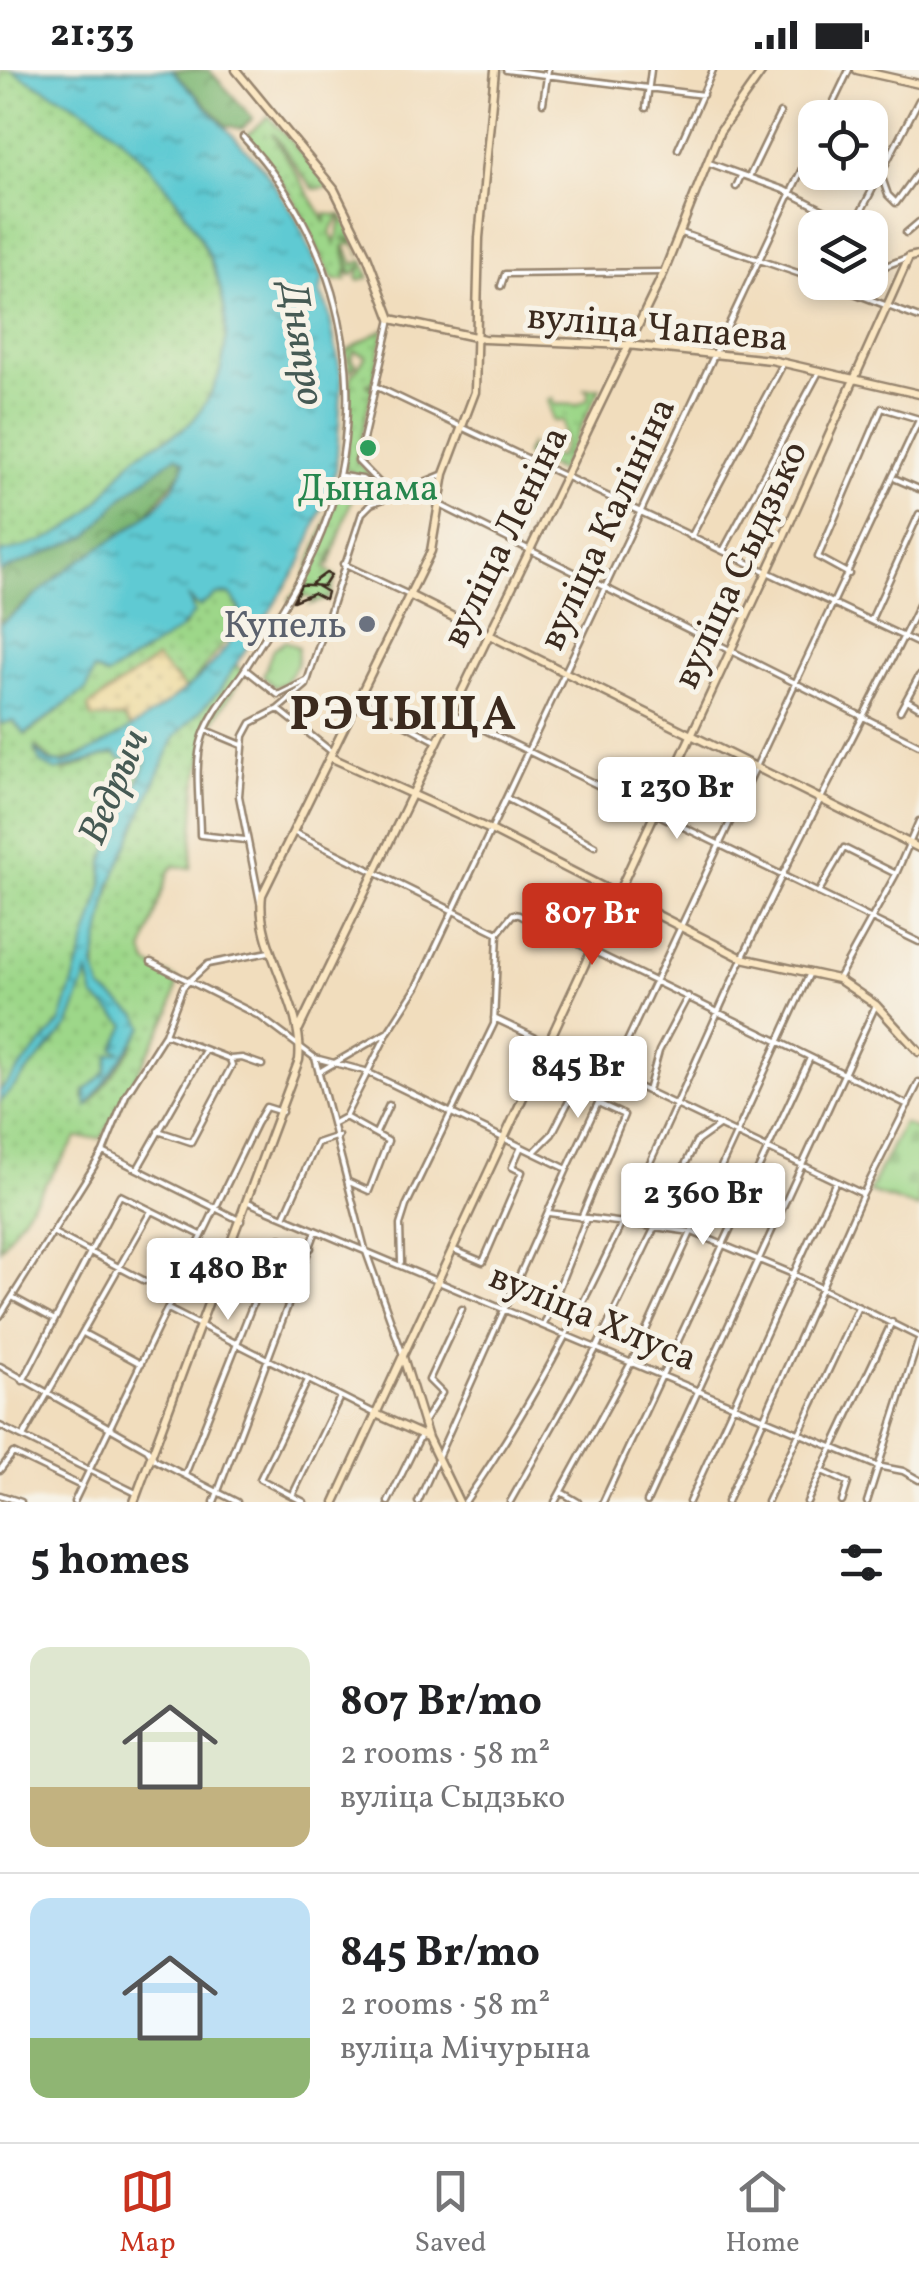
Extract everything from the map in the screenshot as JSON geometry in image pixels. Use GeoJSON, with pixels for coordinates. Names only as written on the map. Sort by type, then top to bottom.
{"type":"FeatureCollection","features":[{"type":"Feature","properties":{"kind":"street"},"geometry":{"type":"LineString","coordinates":[[236,70],[334,188],[367,256],[391,319],[358,461],[389,495]]}},
{"type":"Feature","properties":{"kind":"street"},"geometry":{"type":"LineString","coordinates":[[261,905],[431,551],[444,474],[475,392],[479,238],[495,70]]}},
{"type":"Feature","properties":{"kind":"street"},"geometry":{"type":"LineString","coordinates":[[506,70],[548,72],[703,95]]}},
{"type":"Feature","properties":{"kind":"street"},"geometry":{"type":"LineString","coordinates":[[646,108],[651,70]]}},
{"type":"Feature","properties":{"kind":"street"},"geometry":{"type":"LineString","coordinates":[[678,149],[713,70]]}},
{"type":"Feature","properties":{"kind":"street","name":"вуліца Леніна"},"geometry":{"type":"LineString","coordinates":[[298,1030],[664,272],[730,114],[762,70]]}},
{"type":"Feature","properties":{"kind":"street"},"geometry":{"type":"LineString","coordinates":[[835,100],[849,70]]}},
{"type":"Feature","properties":{"kind":"street"},"geometry":{"type":"LineString","coordinates":[[857,70],[919,84]]}},
{"type":"Feature","properties":{"kind":"street"},"geometry":{"type":"LineString","coordinates":[[543,102],[548,72]]}},
{"type":"Feature","properties":{"kind":"street"},"geometry":{"type":"LineString","coordinates":[[888,158],[919,100]]}},
{"type":"Feature","properties":{"kind":"street"},"geometry":{"type":"LineString","coordinates":[[749,177],[780,114]]}},
{"type":"Feature","properties":{"kind":"street"},"geometry":{"type":"LineString","coordinates":[[243,136],[269,164],[297,208],[332,284],[349,383],[342,476],[306,568],[201,740],[200,835],[245,840]]}},
{"type":"Feature","properties":{"kind":"street"},"geometry":{"type":"LineString","coordinates":[[708,163],[823,210]]}},
{"type":"Feature","properties":{"kind":"street"},"geometry":{"type":"LineString","coordinates":[[887,190],[896,203],[919,171]]}},
{"type":"Feature","properties":{"kind":"street"},"geometry":{"type":"LineString","coordinates":[[736,187],[741,176]]}},
{"type":"Feature","properties":{"kind":"street","name":"вуліца Калініна"},"geometry":{"type":"LineString","coordinates":[[319,1072],[388,1032],[418,988],[798,177]]}},
{"type":"Feature","properties":{"kind":"street"},"geometry":{"type":"LineString","coordinates":[[906,233],[919,222]]}},
{"type":"Feature","properties":{"kind":"street"},"geometry":{"type":"LineString","coordinates":[[682,233],[798,273]]}},
{"type":"Feature","properties":{"kind":"street"},"geometry":{"type":"LineString","coordinates":[[888,265],[919,254]]}},
{"type":"Feature","properties":{"kind":"street","name":"вуліца Сыдзько"},"geometry":{"type":"LineString","coordinates":[[335,1502],[909,257]]}},
{"type":"Feature","properties":{"kind":"street"},"geometry":{"type":"LineString","coordinates":[[501,286],[504,274],[664,272]]}},
{"type":"Feature","properties":{"kind":"street"},"geometry":{"type":"LineString","coordinates":[[870,300],[919,318]]}},
{"type":"Feature","properties":{"kind":"street","name":"вуліца Чапаева"},"geometry":{"type":"LineString","coordinates":[[391,319],[476,336],[627,345],[784,362],[919,394]]}},
{"type":"Feature","properties":{"kind":"street"},"geometry":{"type":"LineString","coordinates":[[692,537],[784,362]]}},
{"type":"Feature","properties":{"kind":"street"},"geometry":{"type":"LineString","coordinates":[[723,551],[820,369]]}},
{"type":"Feature","properties":{"kind":"street"},"geometry":{"type":"LineString","coordinates":[[375,386],[919,644]]}},
{"type":"Feature","properties":{"kind":"street"},"geometry":{"type":"LineString","coordinates":[[418,1502],[567,1168],[614,1075],[681,925],[849,574],[894,479],[919,419],[882,408],[818,557],[849,574]]}},
{"type":"Feature","properties":{"kind":"street"},"geometry":{"type":"LineString","coordinates":[[134,1502],[282,1112],[300,1049],[245,840],[238,784],[242,745],[251,723],[299,695],[309,679],[362,512],[389,495],[444,474]]}},
{"type":"Feature","properties":{"kind":"street"},"geometry":{"type":"LineString","coordinates":[[342,476],[362,479],[389,495]]}},
{"type":"Feature","properties":{"kind":"street"},"geometry":{"type":"LineString","coordinates":[[894,479],[919,489]]}},
{"type":"Feature","properties":{"kind":"street"},"geometry":{"type":"LineString","coordinates":[[438,504],[919,744]]}},
{"type":"Feature","properties":{"kind":"street"},"geometry":{"type":"LineString","coordinates":[[871,620],[919,514]]}},
{"type":"Feature","properties":{"kind":"street"},"geometry":{"type":"LineString","coordinates":[[344,564],[919,848]]}},
{"type":"Feature","properties":{"kind":"street"},"geometry":{"type":"LineString","coordinates":[[448,1502],[460,1500],[564,1333],[620,1223],[818,796],[919,605]]}},
{"type":"Feature","properties":{"kind":"street"},"geometry":{"type":"LineString","coordinates":[[245,668],[278,695],[309,679]]}},
{"type":"Feature","properties":{"kind":"street"},"geometry":{"type":"LineString","coordinates":[[900,711],[919,676]]}},
{"type":"Feature","properties":{"kind":"street"},"geometry":{"type":"LineString","coordinates":[[358,700],[436,741]]}},
{"type":"Feature","properties":{"kind":"street"},"geometry":{"type":"LineString","coordinates":[[906,700],[919,706]]}},
{"type":"Feature","properties":{"kind":"street"},"geometry":{"type":"LineString","coordinates":[[278,710],[331,754],[493,830],[742,958],[838,979],[876,1005],[919,1052]]}},
{"type":"Feature","properties":{"kind":"street"},"geometry":{"type":"LineString","coordinates":[[449,712],[919,942]]}},
{"type":"Feature","properties":{"kind":"street"},"geometry":{"type":"LineString","coordinates":[[206,730],[242,745]]}},
{"type":"Feature","properties":{"kind":"street"},"geometry":{"type":"LineString","coordinates":[[508,799],[595,846]]}},
{"type":"Feature","properties":{"kind":"street"},"geometry":{"type":"LineString","coordinates":[[838,979],[896,874],[919,820]]}},
{"type":"Feature","properties":{"kind":"street"},"geometry":{"type":"LineString","coordinates":[[293,832],[498,933]]}},
{"type":"Feature","properties":{"kind":"street"},"geometry":{"type":"LineString","coordinates":[[818,893],[844,848],[896,874]]}},
{"type":"Feature","properties":{"kind":"street"},"geometry":{"type":"LineString","coordinates":[[402,1264],[400,1225],[406,1206],[494,1018],[498,933],[513,914],[908,1105]]}},
{"type":"Feature","properties":{"kind":"street"},"geometry":{"type":"LineString","coordinates":[[0,1316],[103,1152],[126,1095],[165,1034],[183,987],[208,964],[274,951]]}},
{"type":"Feature","properties":{"kind":"street"},"geometry":{"type":"LineString","coordinates":[[152,962],[259,1016],[315,1058],[365,1071],[567,1168]]}},
{"type":"Feature","properties":{"kind":"street"},"geometry":{"type":"LineString","coordinates":[[555,1502],[632,1362],[810,972]]}},
{"type":"Feature","properties":{"kind":"street"},"geometry":{"type":"LineString","coordinates":[[648,1090],[660,1051],[688,996]]}},
{"type":"Feature","properties":{"kind":"street"},"geometry":{"type":"LineString","coordinates":[[647,1502],[876,1005]]}},
{"type":"Feature","properties":{"kind":"street"},"geometry":{"type":"LineString","coordinates":[[494,1018],[863,1194]]}},
{"type":"Feature","properties":{"kind":"street"},"geometry":{"type":"LineString","coordinates":[[334,1123],[344,1117],[388,1032]]}},
{"type":"Feature","properties":{"kind":"street"},"geometry":{"type":"LineString","coordinates":[[165,1034],[204,1052],[262,1065]]}},
{"type":"Feature","properties":{"kind":"street"},"geometry":{"type":"LineString","coordinates":[[138,1168],[204,1052]]}},
{"type":"Feature","properties":{"kind":"street"},"geometry":{"type":"LineString","coordinates":[[602,1502],[665,1375],[811,1056]]}},
{"type":"Feature","properties":{"kind":"street"},"geometry":{"type":"LineString","coordinates":[[315,1058],[365,1249],[425,1436],[460,1500]]}},
{"type":"Feature","properties":{"kind":"street"},"geometry":{"type":"LineString","coordinates":[[158,1131],[187,1143],[195,1138],[232,1065],[230,1060]]}},
{"type":"Feature","properties":{"kind":"street"},"geometry":{"type":"LineString","coordinates":[[534,1152],[552,1134],[588,1064]]}},
{"type":"Feature","properties":{"kind":"street"},"geometry":{"type":"LineString","coordinates":[[727,1502],[824,1290],[863,1194],[919,1082]]}},
{"type":"Feature","properties":{"kind":"street"},"geometry":{"type":"LineString","coordinates":[[544,1325],[624,1116],[600,1104]]}},
{"type":"Feature","properties":{"kind":"street"},"geometry":{"type":"LineString","coordinates":[[375,1134],[389,1106]]}},
{"type":"Feature","properties":{"kind":"street"},"geometry":{"type":"LineString","coordinates":[[74,1502],[266,1108],[282,1112]]}},
{"type":"Feature","properties":{"kind":"street"},"geometry":{"type":"LineString","coordinates":[[344,1117],[388,1141],[369,1191],[349,1182]]}},
{"type":"Feature","properties":{"kind":"street"},"geometry":{"type":"LineString","coordinates":[[510,1502],[598,1347],[696,1142],[720,1124]]}},
{"type":"Feature","properties":{"kind":"street"},"geometry":{"type":"LineString","coordinates":[[284,1218],[317,1143],[338,1136]]}},
{"type":"Feature","properties":{"kind":"street"},"geometry":{"type":"LineString","coordinates":[[452,1249],[483,1262],[522,1172],[512,1167],[522,1146]]}},
{"type":"Feature","properties":{"kind":"street"},"geometry":{"type":"LineString","coordinates":[[103,1152],[241,1220]]}},
{"type":"Feature","properties":{"kind":"street"},"geometry":{"type":"LineString","coordinates":[[690,1502],[836,1181]]}},
{"type":"Feature","properties":{"kind":"street"},"geometry":{"type":"LineString","coordinates":[[23,1381],[120,1195],[201,1235]]}},
{"type":"Feature","properties":{"kind":"street","name":"вуліца Хлуса"},"geometry":{"type":"LineString","coordinates":[[248,1202],[833,1448],[919,1480]]}},
{"type":"Feature","properties":{"kind":"street"},"geometry":{"type":"LineString","coordinates":[[24,1436],[150,1211]]}},
{"type":"Feature","properties":{"kind":"street"},"geometry":{"type":"LineString","coordinates":[[549,1213],[692,1232],[793,1274],[919,1338],[867,1502]]}},
{"type":"Feature","properties":{"kind":"street"},"geometry":{"type":"LineString","coordinates":[[214,1502],[316,1231]]}},
{"type":"Feature","properties":{"kind":"street"},"geometry":{"type":"LineString","coordinates":[[54,1233],[145,1281]]}},
{"type":"Feature","properties":{"kind":"street"},"geometry":{"type":"LineString","coordinates":[[185,1475],[278,1238],[310,1248]]}},
{"type":"Feature","properties":{"kind":"street"},"geometry":{"type":"LineString","coordinates":[[14,1298],[53,1319]]}},
{"type":"Feature","properties":{"kind":"street"},"geometry":{"type":"LineString","coordinates":[[767,1502],[859,1306]]}},
{"type":"Feature","properties":{"kind":"street"},"geometry":{"type":"LineString","coordinates":[[168,1308],[425,1436]]}},
{"type":"Feature","properties":{"kind":"street"},"geometry":{"type":"LineString","coordinates":[[423,1423],[442,1393],[429,1380],[462,1309]]}},
{"type":"Feature","properties":{"kind":"street"},"geometry":{"type":"LineString","coordinates":[[807,1502],[892,1322]]}},
{"type":"Feature","properties":{"kind":"street"},"geometry":{"type":"LineString","coordinates":[[84,1334],[141,1364]]}},
{"type":"Feature","properties":{"kind":"street"},"geometry":{"type":"LineString","coordinates":[[911,1362],[919,1364]]}},
{"type":"Feature","properties":{"kind":"street"},"geometry":{"type":"LineString","coordinates":[[0,1366],[237,1502]]}},
{"type":"Feature","properties":{"kind":"street"},"geometry":{"type":"LineString","coordinates":[[304,1502],[260,1479],[308,1380]]}},
{"type":"Feature","properties":{"kind":"street"},"geometry":{"type":"LineString","coordinates":[[292,1496],[340,1397]]}},
{"type":"Feature","properties":{"kind":"street"},"geometry":{"type":"LineString","coordinates":[[0,1426],[136,1492]]}},
{"type":"Feature","properties":{"kind":"street"},"geometry":{"type":"LineString","coordinates":[[388,1502],[425,1436]]}},
{"type":"Feature","properties":{"kind":"street"},"geometry":{"type":"LineString","coordinates":[[0,1470],[2,1462],[13,1452],[82,1486]]}},
{"type":"Feature","properties":{"kind":"street"},"geometry":{"type":"LineString","coordinates":[[822,1471],[848,1483],[842,1502]]}},
{"type":"Feature","properties":{"kind":"street"},"geometry":{"type":"LineString","coordinates":[[561,1492],[578,1502]]}},
{"type":"Feature","properties":{"kind":"street"},"geometry":{"type":"LineString","coordinates":[[0,1495],[21,1502]]}},
{"type":"Feature","properties":{"kind":"green space"},"geometry":{"type":"Polygon","coordinates":[[[0,70],[12,70],[93,115],[134,150],[163,182],[209,257],[222,298],[226,339],[217,379],[189,424],[138,455],[89,512],[67,529],[42,542],[0,553],[0,70]]]}},
{"type":"Feature","properties":{"kind":"green space"},"geometry":{"type":"Polygon","coordinates":[[[172,70],[209,70],[253,118],[242,129],[226,125],[172,70]]]}},
{"type":"Feature","properties":{"kind":"green space"},"geometry":{"type":"Polygon","coordinates":[[[269,116],[330,187],[314,189],[272,133],[326,223],[325,214],[340,215],[330,232],[335,244],[342,216],[353,239],[342,239],[354,242],[360,257],[354,244],[345,245],[353,264],[363,261],[369,277],[359,281],[362,265],[352,275],[343,245],[349,274],[346,272],[346,280],[333,280],[292,196],[246,136],[269,116]]]}},
{"type":"Feature","properties":{"kind":"green space"},"geometry":{"type":"Polygon","coordinates":[[[384,329],[373,383],[367,383],[368,387],[373,385],[356,460],[385,491],[345,468],[351,377],[366,356],[354,351],[351,359],[356,365],[350,371],[346,351],[384,329]]]}},
{"type":"Feature","properties":{"kind":"green space"},"geometry":{"type":"Polygon","coordinates":[[[600,388],[559,471],[525,455],[530,445],[531,454],[545,460],[550,455],[558,458],[562,451],[563,421],[553,421],[548,400],[577,405],[588,399],[588,390],[583,389],[600,388]]]}},
{"type":"Feature","properties":{"kind":"green space"},"geometry":{"type":"Polygon","coordinates":[[[176,456],[185,462],[183,469],[144,518],[69,569],[0,624],[0,572],[88,536],[125,495],[176,456]]]}},
{"type":"Feature","properties":{"kind":"green space"},"geometry":{"type":"Polygon","coordinates":[[[356,481],[383,495],[361,489],[354,492],[329,567],[333,549],[325,568],[336,577],[329,599],[311,604],[315,600],[306,596],[292,605],[289,600],[301,586],[341,484],[356,481]]]}},
{"type":"Feature","properties":{"kind":"green space"},"geometry":{"type":"Polygon","coordinates":[[[231,594],[237,600],[241,620],[190,686],[185,689],[175,676],[124,718],[133,730],[111,745],[55,764],[37,747],[35,754],[65,771],[117,754],[147,761],[103,862],[103,885],[61,1022],[0,1091],[0,724],[13,721],[27,734],[87,689],[94,670],[107,676],[184,627],[193,608],[189,598],[199,607],[216,595],[231,594]]]}},
{"type":"Feature","properties":{"kind":"green space"},"geometry":{"type":"Polygon","coordinates":[[[284,641],[298,647],[297,664],[285,683],[274,687],[263,676],[273,649],[284,641]]]}},
{"type":"Feature","properties":{"kind":"green space"},"geometry":{"type":"Polygon","coordinates":[[[235,664],[244,674],[212,723],[196,785],[191,868],[174,866],[169,871],[143,952],[148,964],[178,980],[170,1013],[102,1138],[77,1138],[0,1249],[0,1102],[69,1025],[87,972],[94,997],[126,1025],[121,1052],[100,1080],[85,1090],[84,1098],[91,1104],[132,1048],[138,1016],[104,993],[96,968],[107,901],[134,821],[164,755],[235,664]]]}},
{"type":"Feature","properties":{"kind":"green space"},"geometry":{"type":"Polygon","coordinates":[[[903,1123],[919,1131],[919,1208],[869,1192],[903,1123]]]}},
{"type":"Feature","properties":{"kind":"sand"},"geometry":{"type":"Polygon","coordinates":[[[156,659],[185,689],[133,730],[124,718],[92,718],[88,707],[156,659]]]}},
{"type":"Feature","properties":{"kind":"water","name":"Дняпро"},"geometry":{"type":"Polygon","coordinates":[[[12,70],[172,70],[264,169],[295,216],[323,278],[320,293],[328,309],[342,379],[336,470],[302,561],[219,691],[174,738],[110,886],[94,966],[101,989],[138,1016],[144,1027],[87,1107],[85,1091],[106,1072],[109,1055],[120,1052],[114,1049],[126,1025],[94,997],[88,973],[69,1025],[0,1102],[0,1091],[61,1022],[103,885],[103,862],[147,761],[142,756],[121,759],[114,753],[56,771],[41,763],[34,748],[49,761],[63,764],[141,722],[171,701],[221,654],[236,630],[240,608],[230,594],[216,595],[199,607],[189,598],[194,613],[179,630],[107,676],[94,670],[87,689],[25,734],[13,721],[0,724],[0,624],[66,570],[151,512],[177,481],[185,462],[176,456],[125,495],[88,536],[0,572],[0,553],[41,541],[78,522],[138,455],[189,424],[217,379],[226,339],[222,298],[210,257],[163,182],[104,123],[12,70]]]}},
{"type":"Feature","properties":{"kind":"railway"},"geometry":{"type":"LineString","coordinates":[[312,583],[313,584],[327,592],[325,599],[313,593],[293,601],[301,585],[307,585],[310,585],[312,585],[315,585],[324,586],[331,575],[326,573],[312,583]]}},
{"type":"Feature","properties":{"kind":"place","name":"Дынама"},"geometry":{"type":"Point","coordinates":[368,448]}},
{"type":"Feature","properties":{"kind":"place","name":"Купель"},"geometry":{"type":"Point","coordinates":[367,624]}},
{"type":"Feature","properties":{"kind":"district","name":"РЭЧЫЦА"},"geometry":{"type":"Point","coordinates":[404,712]}},
{"type":"Feature","properties":{"kind":"water label","name":"Ведрыч"},"geometry":{"type":"Point","coordinates":[112,786]}}]}
